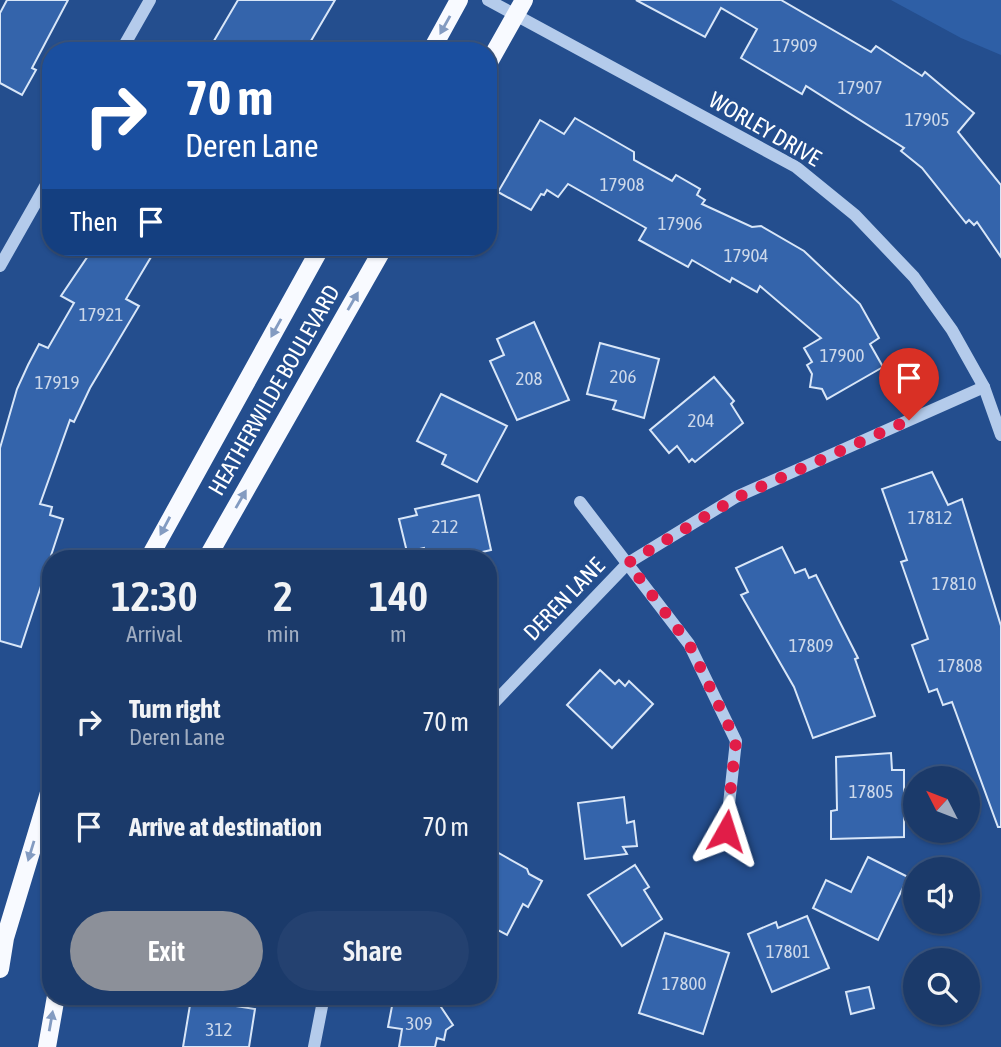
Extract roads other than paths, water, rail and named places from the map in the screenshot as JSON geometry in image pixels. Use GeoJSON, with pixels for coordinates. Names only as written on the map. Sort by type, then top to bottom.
{"type":"FeatureCollection","features":[{"type":"Feature","properties":{"kind":"main road"},"geometry":{"type":"LineString","coordinates":[[436,42],[460,0]]}},
{"type":"Feature","properties":{"kind":"main road"},"geometry":{"type":"LineString","coordinates":[[497,48],[520,8]]}},
{"type":"Feature","properties":{"kind":"main road","name":"HEATHERWILDE BOULEVARD"},"geometry":{"type":"LineString","coordinates":[[153,550],[316,256]]}},
{"type":"Feature","properties":{"kind":"main road","name":"HEATHERWILDE BOULEVARD"},"geometry":{"type":"LineString","coordinates":[[212,550],[379,256]]}},
{"type":"Feature","properties":{"kind":"main road"},"geometry":{"type":"LineString","coordinates":[[0,969],[5,938],[42,816]]}},
{"type":"Feature","properties":{"kind":"main road"},"geometry":{"type":"LineString","coordinates":[[47,1047],[54,1005]]}},
{"type":"Feature","properties":{"kind":"street"},"geometry":{"type":"LineString","coordinates":[[126,42],[150,0]]}},
{"type":"Feature","properties":{"kind":"street","name":"WORLEY DRIVE"},"geometry":{"type":"LineString","coordinates":[[488,0],[520,8],[796,167],[855,215],[914,277],[952,330],[984,387],[1001,435]]}},
{"type":"Feature","properties":{"kind":"street"},"geometry":{"type":"LineString","coordinates":[[0,266],[42,192]]}},
{"type":"Feature","properties":{"kind":"street","name":"DEREN LANE"},"geometry":{"type":"LineString","coordinates":[[497,700],[628,563],[736,498],[984,387]]}},
{"type":"Feature","properties":{"kind":"street"},"geometry":{"type":"LineString","coordinates":[[580,502],[689,644],[736,741],[726,831]]}},
{"type":"Feature","properties":{"kind":"street"},"geometry":{"type":"LineString","coordinates":[[314,1047],[322,1005]]}}]}
